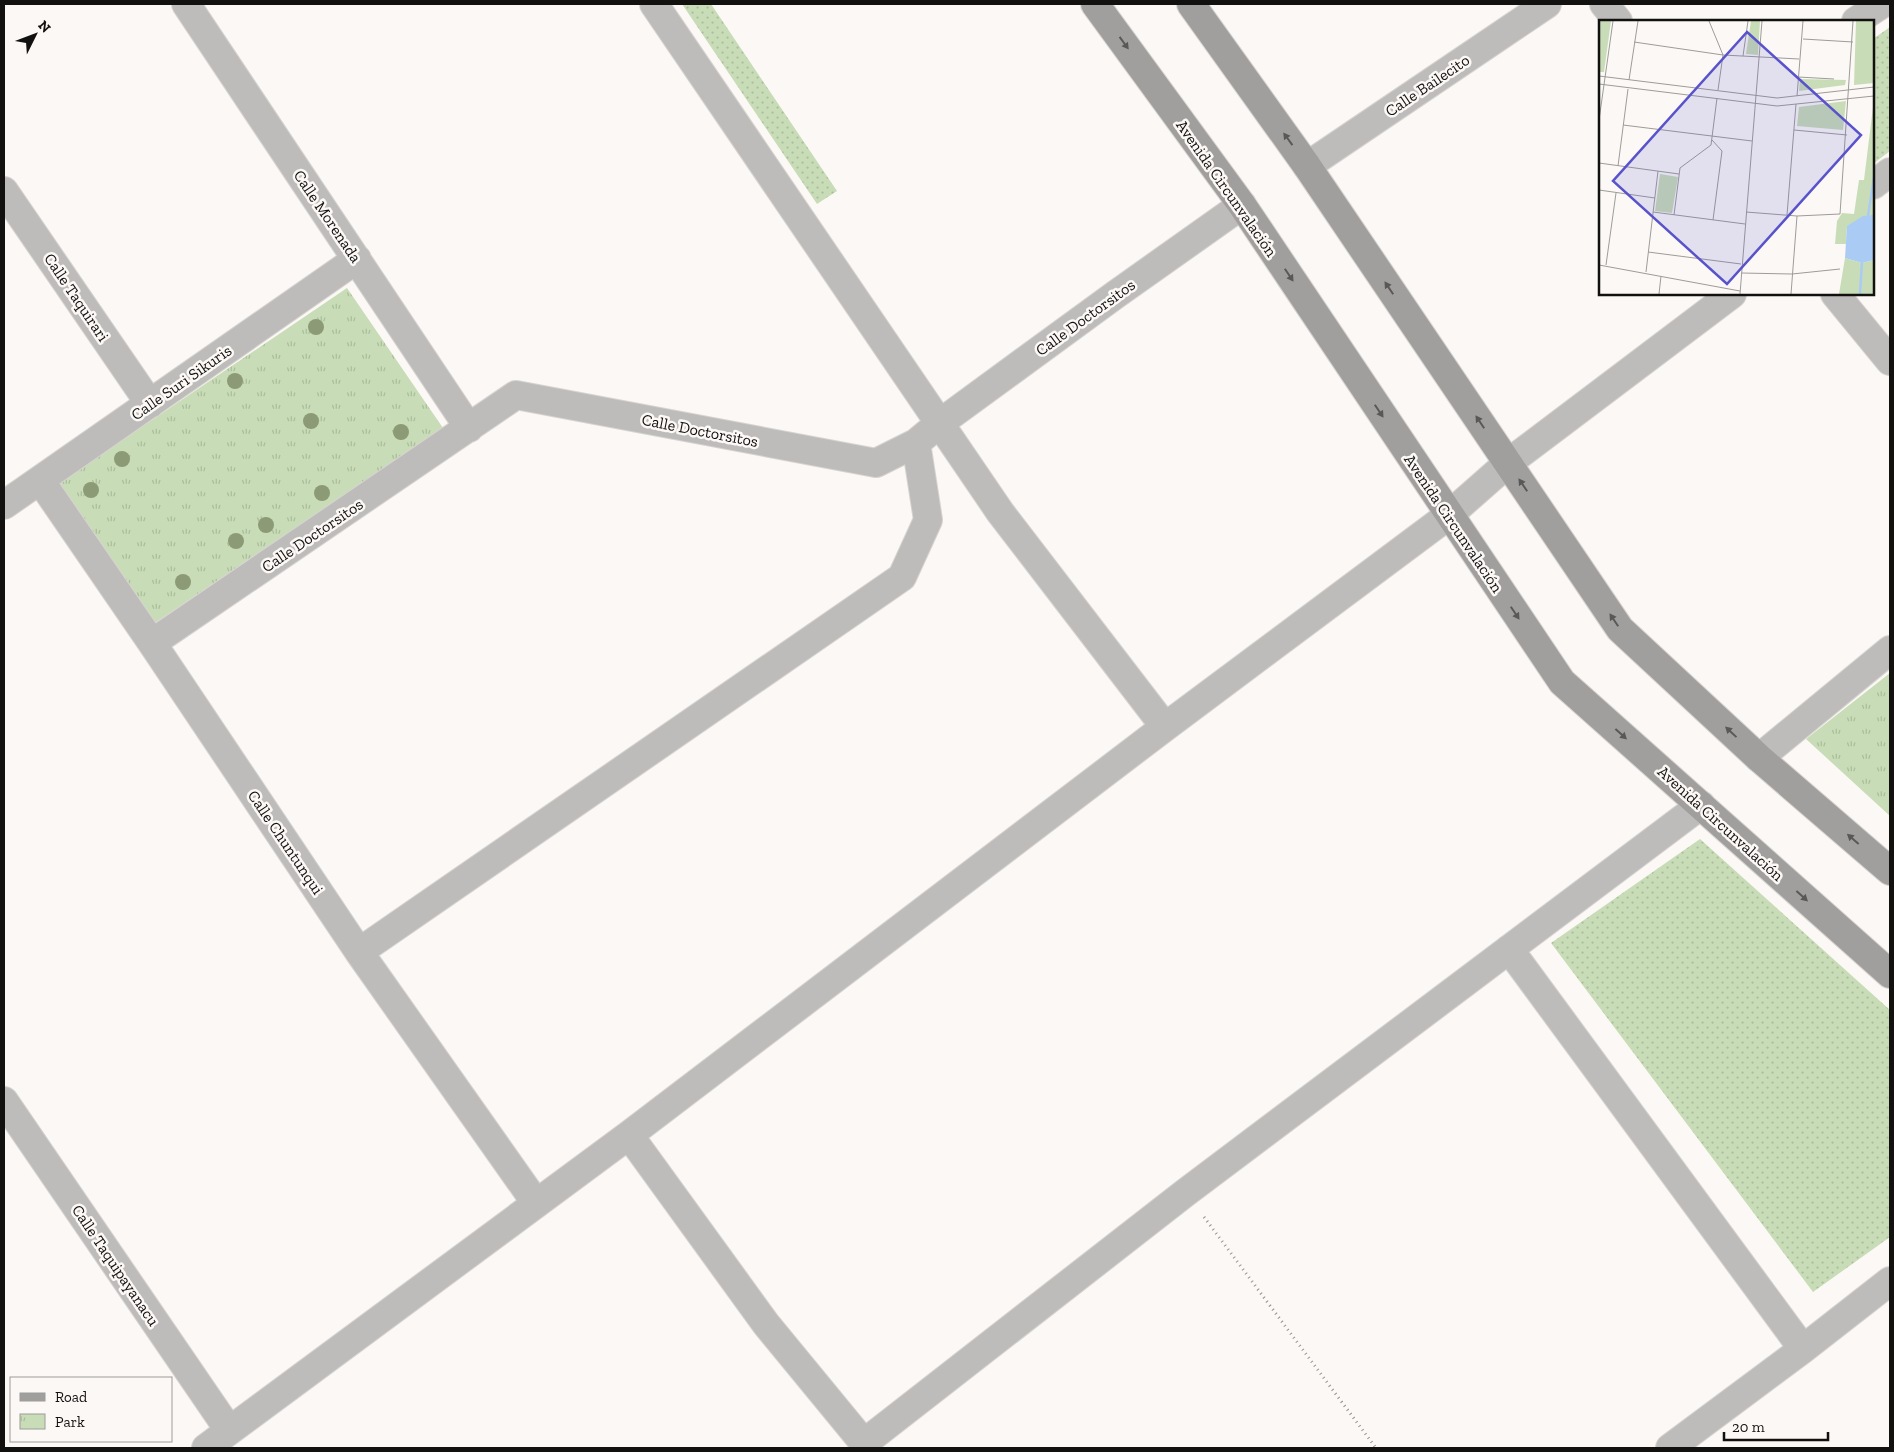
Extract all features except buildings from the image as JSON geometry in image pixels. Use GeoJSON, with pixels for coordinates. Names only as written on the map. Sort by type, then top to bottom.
{"type":"FeatureCollection","features":[{"type":"Feature","properties":{"kind":"main road","name":"Avenida Circunvalación"},"geometry":{"type":"LineString","coordinates":[[1095,4],[1242,205],[1562,682],[1890,974]]}},
{"type":"Feature","properties":{"kind":"main road"},"geometry":{"type":"LineString","coordinates":[[1190,4],[1307,166],[1620,629],[1759,758],[1890,871]]}},
{"type":"Feature","properties":{"kind":"street","name":"Calle Morenada"},"geometry":{"type":"LineString","coordinates":[[186,4],[468,428]]}},
{"type":"Feature","properties":{"kind":"street"},"geometry":{"type":"LineString","coordinates":[[654,4],[1000,512],[1165,727]]}},
{"type":"Feature","properties":{"kind":"street","name":"Calle Bailecito"},"geometry":{"type":"LineString","coordinates":[[1307,166],[1546,4]]}},
{"type":"Feature","properties":{"kind":"street"},"geometry":{"type":"LineString","coordinates":[[1604,4],[1617,20]]}},
{"type":"Feature","properties":{"kind":"street"},"geometry":{"type":"LineString","coordinates":[[1858,20],[1882,4]]}},
{"type":"Feature","properties":{"kind":"street"},"geometry":{"type":"LineString","coordinates":[[1874,184],[1890,172]]}},
{"type":"Feature","properties":{"kind":"street","name":"Calle Taquirari"},"geometry":{"type":"LineString","coordinates":[[4,191],[150,404]]}},
{"type":"Feature","properties":{"kind":"street","name":"Calle Doctorsitos"},"geometry":{"type":"LineString","coordinates":[[152,643],[516,395],[876,464],[916,443],[940,422],[1242,205]]}},
{"type":"Feature","properties":{"kind":"street","name":"Calle Suri Sikuris"},"geometry":{"type":"LineString","coordinates":[[4,505],[357,259]]}},
{"type":"Feature","properties":{"kind":"street"},"geometry":{"type":"LineString","coordinates":[[206,1448],[629,1135],[1448,514],[1508,463],[1731,295]]}},
{"type":"Feature","properties":{"kind":"street"},"geometry":{"type":"LineString","coordinates":[[1836,295],[1890,361]]}},
{"type":"Feature","properties":{"kind":"street"},"geometry":{"type":"LineString","coordinates":[[359,952],[902,578],[928,520],[916,443]]}},
{"type":"Feature","properties":{"kind":"street","name":"Calle Chuntunqui"},"geometry":{"type":"LineString","coordinates":[[40,480],[152,643],[359,952],[536,1203]]}},
{"type":"Feature","properties":{"kind":"street"},"geometry":{"type":"LineString","coordinates":[[1759,758],[1890,650]]}},
{"type":"Feature","properties":{"kind":"street"},"geometry":{"type":"LineString","coordinates":[[629,1135],[766,1324],[866,1446],[1185,1193],[1701,805]]}},
{"type":"Feature","properties":{"kind":"street"},"geometry":{"type":"LineString","coordinates":[[1509,949],[1803,1349]]}},
{"type":"Feature","properties":{"kind":"street","name":"Calle Taquipayanacu"},"geometry":{"type":"LineString","coordinates":[[4,1100],[229,1430]]}},
{"type":"Feature","properties":{"kind":"street"},"geometry":{"type":"LineString","coordinates":[[1670,1448],[1803,1349],[1890,1281]]}},
{"type":"Feature","properties":{"kind":"path"},"geometry":{"type":"LineString","coordinates":[[1185,1193],[1376,1448]]}},
{"type":"Feature","properties":{"kind":"green space"},"geometry":{"type":"Polygon","coordinates":[[[682,4],[711,4],[837,191],[817,204],[682,4]]]}},
{"type":"Feature","properties":{"kind":"green space"},"geometry":{"type":"Polygon","coordinates":[[[1890,27],[1890,151],[1874,163],[1874,38],[1890,27]]]}},
{"type":"Feature","properties":{"kind":"green space"},"geometry":{"type":"Polygon","coordinates":[[[347,288],[443,428],[152,625],[56,485],[347,288]]]}},
{"type":"Feature","properties":{"kind":"green space"},"geometry":{"type":"Polygon","coordinates":[[[1890,673],[1890,816],[1806,739],[1890,673]]]}},
{"type":"Feature","properties":{"kind":"green space"},"geometry":{"type":"Polygon","coordinates":[[[1700,839],[1890,1010],[1890,1237],[1813,1292],[1551,943],[1700,839]]]}}]}
